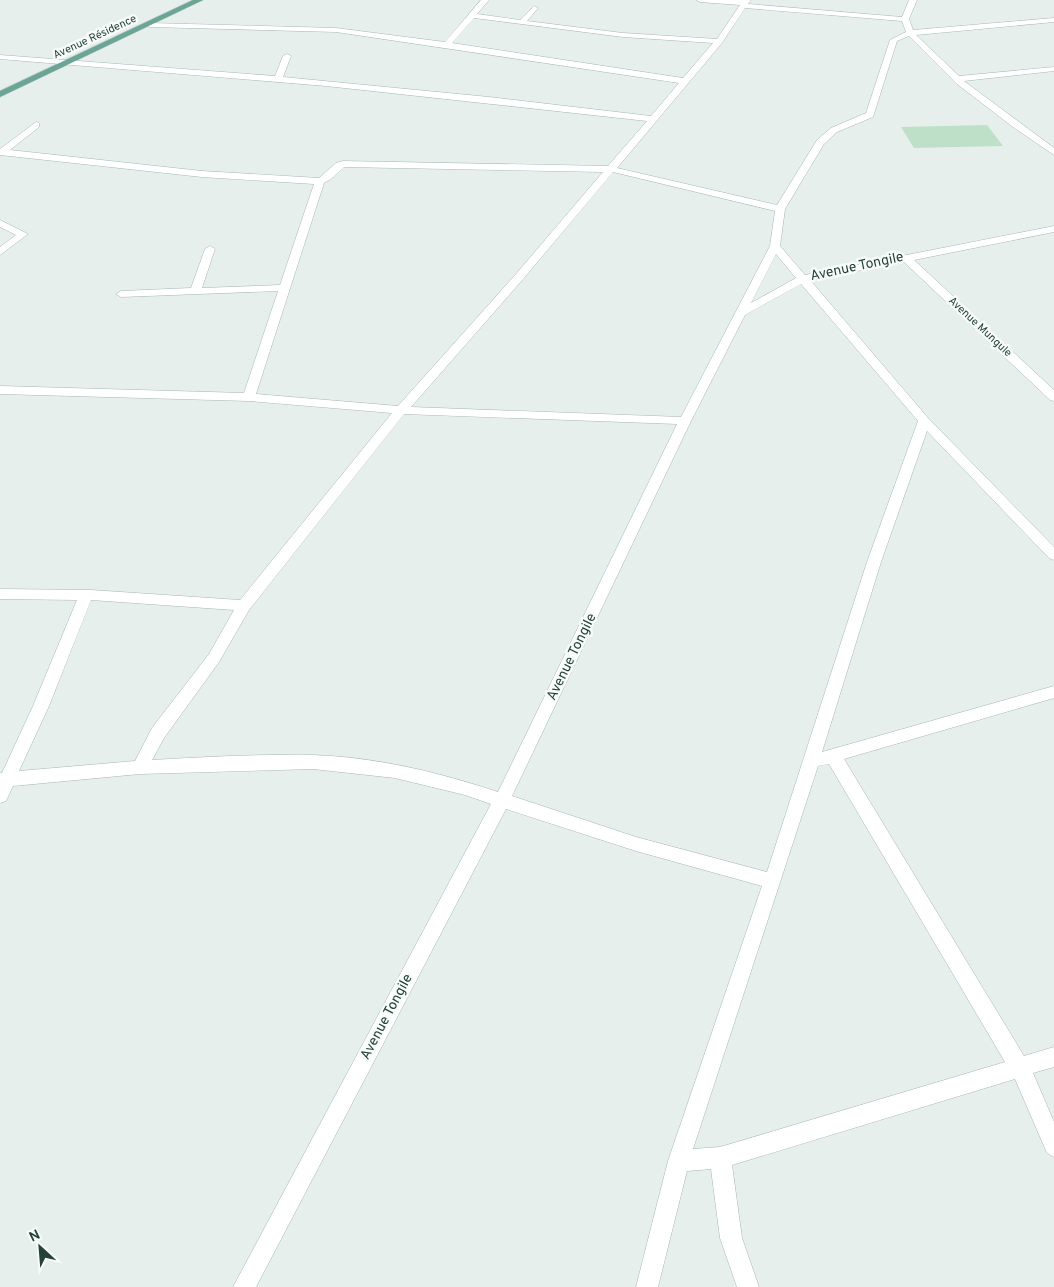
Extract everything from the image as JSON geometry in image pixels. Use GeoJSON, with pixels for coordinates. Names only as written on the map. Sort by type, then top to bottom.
{"type":"FeatureCollection","features":[{"type":"Feature","properties":{"kind":"main road","name":"Avenue Résidence"},"geometry":{"type":"LineString","coordinates":[[0,94],[150,25],[199,0]]}},
{"type":"Feature","properties":{"kind":"street"},"geometry":{"type":"LineString","coordinates":[[446,45],[485,0]]}},
{"type":"Feature","properties":{"kind":"street"},"geometry":{"type":"LineString","coordinates":[[700,0],[905,19]]}},
{"type":"Feature","properties":{"kind":"street"},"geometry":{"type":"LineString","coordinates":[[912,0],[905,19],[910,33],[929,55],[1054,152]]}},
{"type":"Feature","properties":{"kind":"street"},"geometry":{"type":"LineString","coordinates":[[140,767],[158,733],[214,658],[244,606],[401,410],[520,276],[683,81],[719,41],[745,3]]}},
{"type":"Feature","properties":{"kind":"street"},"geometry":{"type":"LineString","coordinates":[[522,22],[534,8]]}},
{"type":"Feature","properties":{"kind":"street"},"geometry":{"type":"LineString","coordinates":[[473,16],[623,35],[719,41]]}},
{"type":"Feature","properties":{"kind":"street"},"geometry":{"type":"LineString","coordinates":[[742,313],[775,246],[780,209],[820,142],[834,130],[870,115],[894,40],[910,33],[1054,20]]}},
{"type":"Feature","properties":{"kind":"street"},"geometry":{"type":"LineString","coordinates":[[150,25],[336,30],[683,81]]}},
{"type":"Feature","properties":{"kind":"street"},"geometry":{"type":"LineString","coordinates":[[279,77],[287,56]]}},
{"type":"Feature","properties":{"kind":"street"},"geometry":{"type":"LineString","coordinates":[[0,57],[279,77],[529,103],[651,119]]}},
{"type":"Feature","properties":{"kind":"street"},"geometry":{"type":"LineString","coordinates":[[958,79],[1054,69]]}},
{"type":"Feature","properties":{"kind":"street"},"geometry":{"type":"LineString","coordinates":[[1,152],[36,125]]}},
{"type":"Feature","properties":{"kind":"street"},"geometry":{"type":"LineString","coordinates":[[1044,144],[1054,143]]}},
{"type":"Feature","properties":{"kind":"street"},"geometry":{"type":"LineString","coordinates":[[1,152],[202,174],[320,181],[330,177],[338,165],[343,164],[475,168],[610,169],[780,209]]}},
{"type":"Feature","properties":{"kind":"street"},"geometry":{"type":"LineString","coordinates":[[249,397],[320,181]]}},
{"type":"Feature","properties":{"kind":"street"},"geometry":{"type":"LineString","coordinates":[[0,223],[23,234],[0,252]]}},
{"type":"Feature","properties":{"kind":"street"},"geometry":{"type":"LineString","coordinates":[[1049,230],[1054,239]]}},
{"type":"Feature","properties":{"kind":"street","name":"Avenue Tongile"},"geometry":{"type":"LineString","coordinates":[[244,1287],[502,800],[685,421],[742,313],[804,278],[1049,230]]}},
{"type":"Feature","properties":{"kind":"street"},"geometry":{"type":"LineString","coordinates":[[775,246],[924,420],[1054,556]]}},
{"type":"Feature","properties":{"kind":"street"},"geometry":{"type":"LineString","coordinates":[[195,292],[210,249]]}},
{"type":"Feature","properties":{"kind":"street","name":"Avenue Mungule"},"geometry":{"type":"LineString","coordinates":[[905,257],[1054,397]]}},
{"type":"Feature","properties":{"kind":"street"},"geometry":{"type":"LineString","coordinates":[[122,294],[285,288]]}},
{"type":"Feature","properties":{"kind":"street"},"geometry":{"type":"LineString","coordinates":[[0,390],[249,397],[401,410],[685,421]]}},
{"type":"Feature","properties":{"kind":"street"},"geometry":{"type":"LineString","coordinates":[[648,1287],[679,1161],[773,882],[874,562],[924,420]]}},
{"type":"Feature","properties":{"kind":"street"},"geometry":{"type":"LineString","coordinates":[[0,594],[139,597],[244,606]]}},
{"type":"Feature","properties":{"kind":"street"},"geometry":{"type":"LineString","coordinates":[[0,796],[3,780],[41,706],[86,595]]}},
{"type":"Feature","properties":{"kind":"street"},"geometry":{"type":"LineString","coordinates":[[810,761],[1054,692]]}},
{"type":"Feature","properties":{"kind":"street"},"geometry":{"type":"LineString","coordinates":[[833,756],[1020,1068],[1054,1146]]}},
{"type":"Feature","properties":{"kind":"street"},"geometry":{"type":"LineString","coordinates":[[3,780],[140,767],[228,763],[313,762],[395,771],[464,788],[636,844],[773,882]]}},
{"type":"Feature","properties":{"kind":"street"},"geometry":{"type":"LineString","coordinates":[[679,1161],[720,1158],[1054,1057]]}},
{"type":"Feature","properties":{"kind":"street"},"geometry":{"type":"LineString","coordinates":[[720,1158],[732,1238],[748,1287]]}},
{"type":"Feature","properties":{"kind":"green space"},"geometry":{"type":"Polygon","coordinates":[[[987,125],[1003,146],[914,148],[901,127],[987,125]]]}}]}
